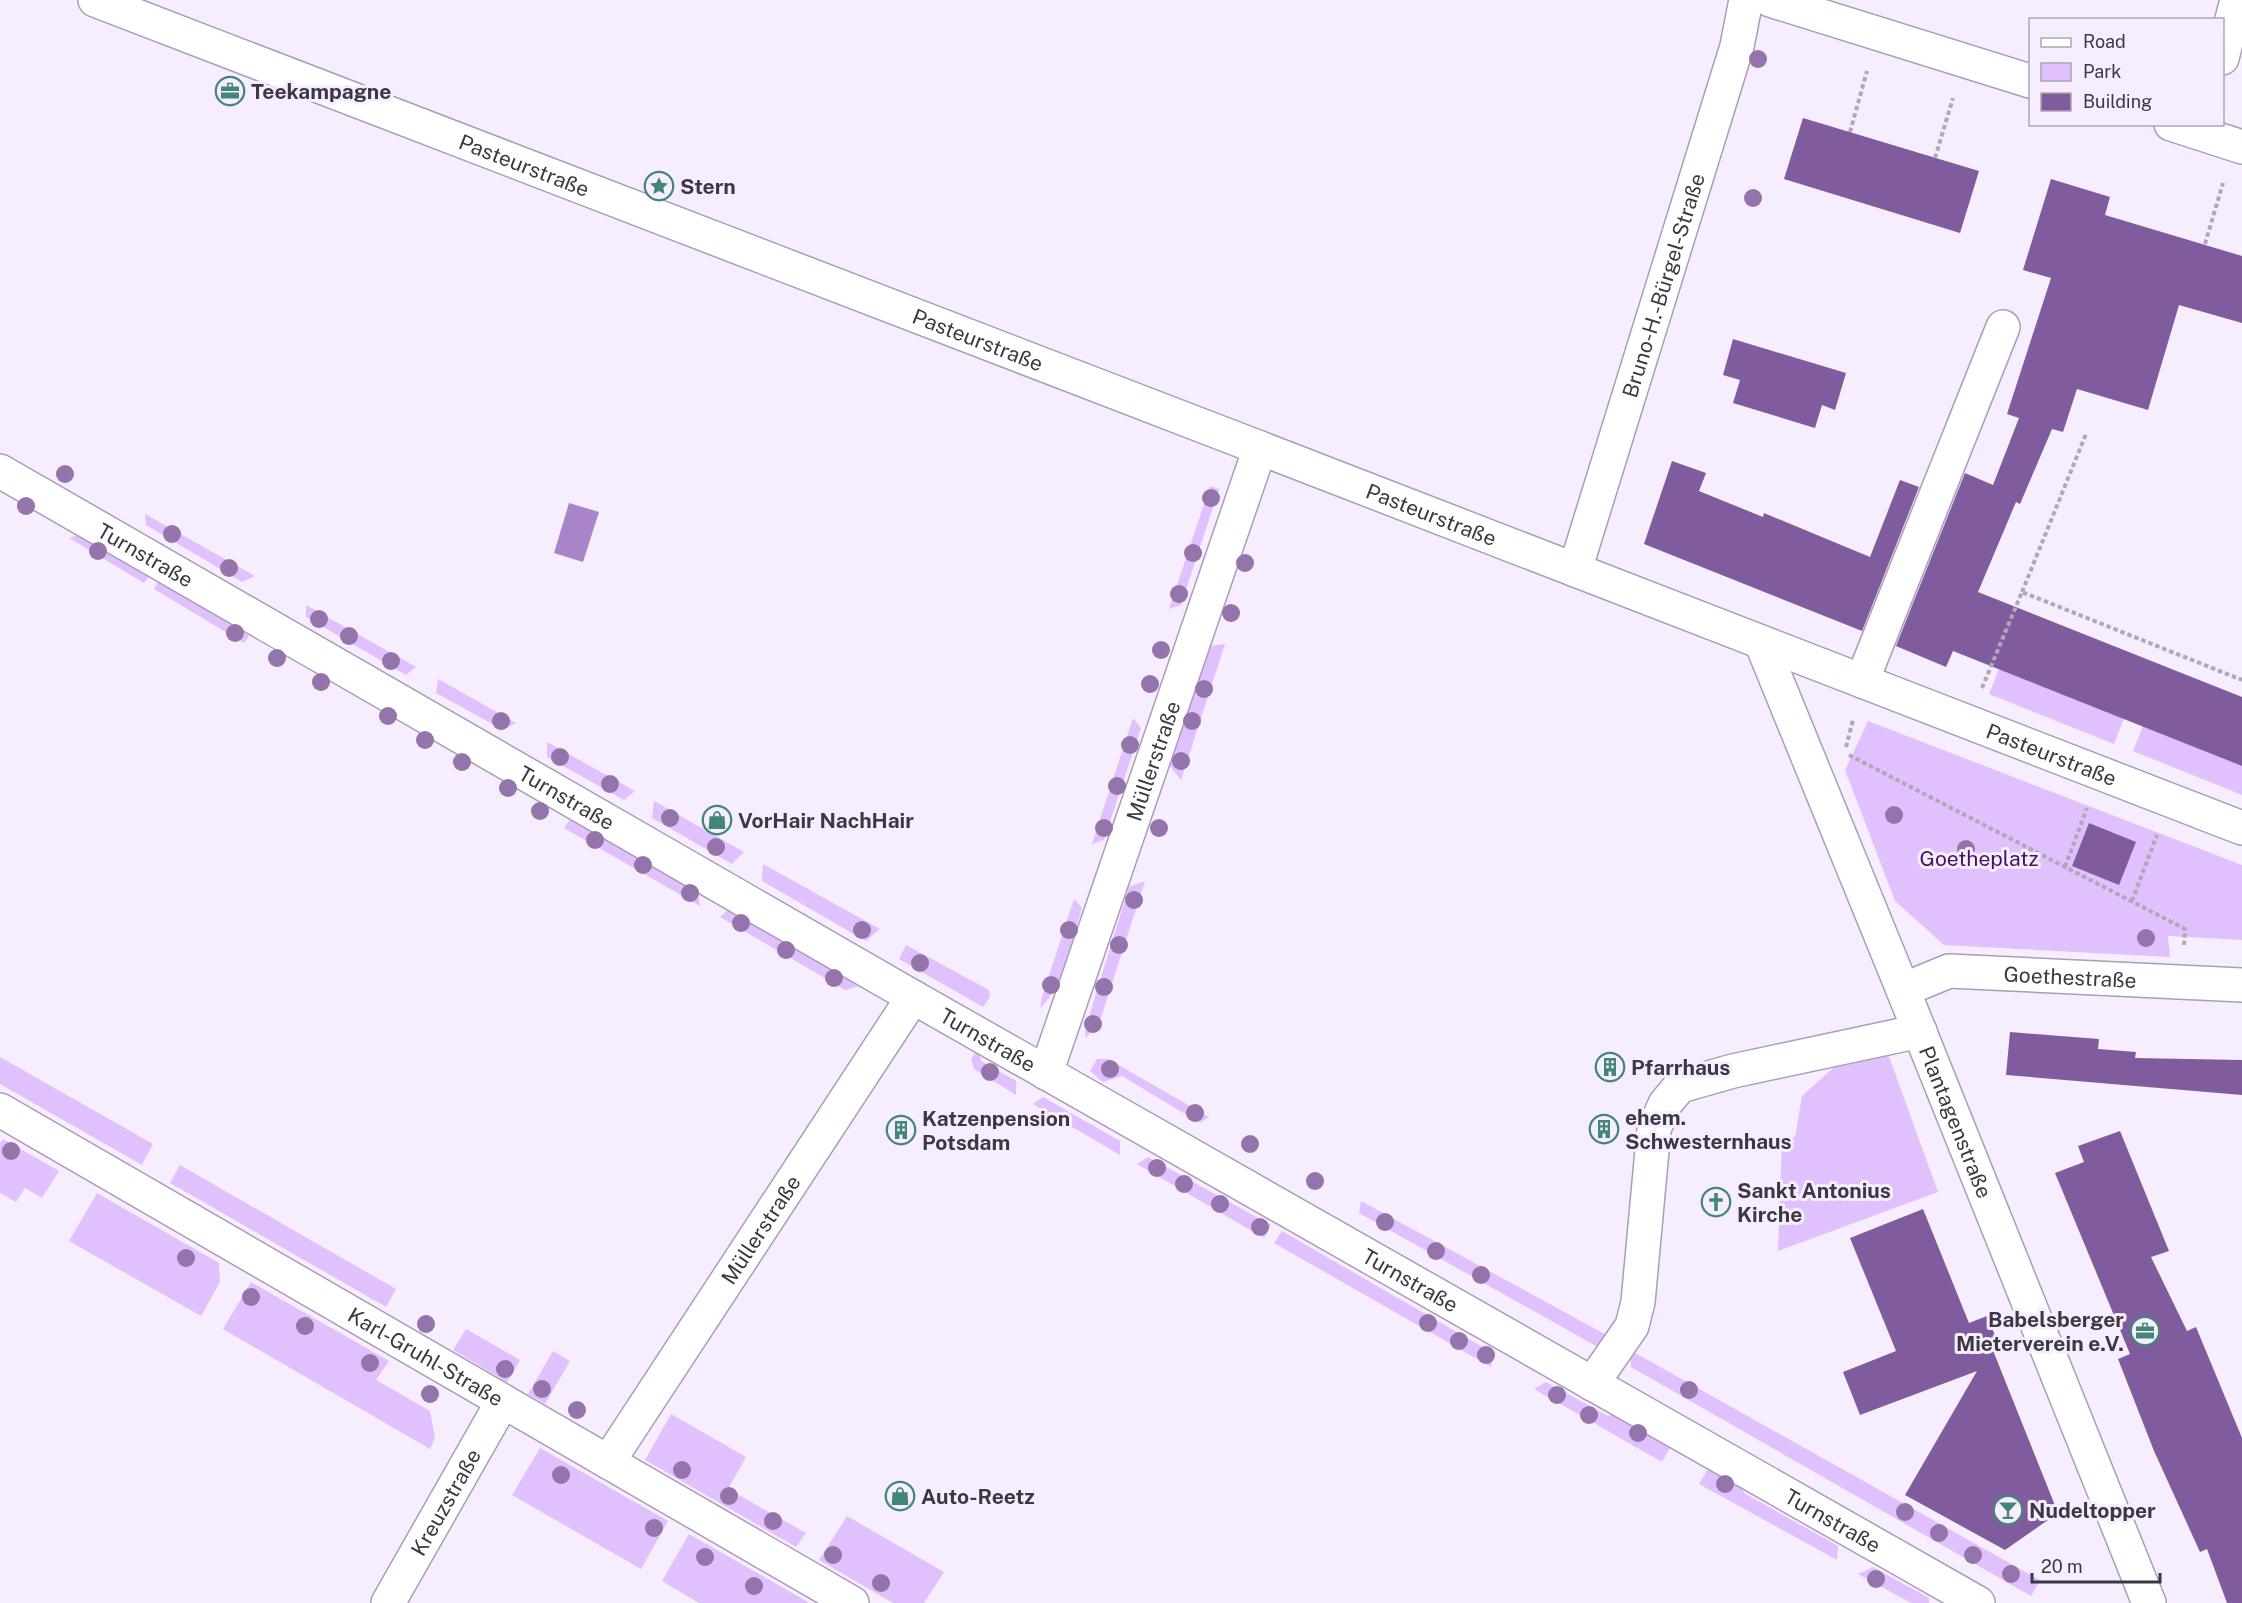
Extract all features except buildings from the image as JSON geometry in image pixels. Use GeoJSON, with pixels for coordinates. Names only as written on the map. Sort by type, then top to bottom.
{"type":"FeatureCollection","features":[{"type":"Feature","properties":{"kind":"street","name":"Pasteurstraße"},"geometry":{"type":"LineString","coordinates":[[95,0],[2242,828]]}},
{"type":"Feature","properties":{"kind":"street","name":"Bruno-H.-Bürgel-Straße"},"geometry":{"type":"LineString","coordinates":[[1575,570],[1737,46],[1746,0]]}},
{"type":"Feature","properties":{"kind":"street"},"geometry":{"type":"LineString","coordinates":[[1770,0],[2029,80]]}},
{"type":"Feature","properties":{"kind":"street"},"geometry":{"type":"LineString","coordinates":[[2224,54],[2237,0]]}},
{"type":"Feature","properties":{"kind":"street"},"geometry":{"type":"LineString","coordinates":[[2182,126],[2204,130],[2238,146]]}},
{"type":"Feature","properties":{"kind":"street"},"geometry":{"type":"LineString","coordinates":[[1862,681],[2003,327]]}},
{"type":"Feature","properties":{"kind":"street","name":"Müllerstraße"},"geometry":{"type":"LineString","coordinates":[[1046,1073],[1260,448]]}},
{"type":"Feature","properties":{"kind":"street","name":"Turnstraße"},"geometry":{"type":"LineString","coordinates":[[0,471],[913,997],[1978,1603]]}},
{"type":"Feature","properties":{"kind":"street","name":"Plantagenstraße"},"geometry":{"type":"LineString","coordinates":[[1761,642],[1920,1031],[2148,1603]]}},
{"type":"Feature","properties":{"kind":"street","name":"Goethestraße"},"geometry":{"type":"LineString","coordinates":[[1903,990],[1949,971],[2242,985]]}},
{"type":"Feature","properties":{"kind":"street","name":"Müllerstraße"},"geometry":{"type":"LineString","coordinates":[[608,1462],[913,997]]}},
{"type":"Feature","properties":{"kind":"street"},"geometry":{"type":"LineString","coordinates":[[1592,1384],[1632,1326],[1638,1302],[1654,1129],[1665,1104],[1680,1086],[1733,1071],[1920,1031]]}},
{"type":"Feature","properties":{"kind":"street","name":"Karl-Gruhl-Straße"},"geometry":{"type":"LineString","coordinates":[[0,1110],[852,1603]]}},
{"type":"Feature","properties":{"kind":"street","name":"Kreuzstraße"},"geometry":{"type":"LineString","coordinates":[[388,1603],[503,1401]]}},
{"type":"Feature","properties":{"kind":"path"},"geometry":{"type":"LineString","coordinates":[[1850,132],[1879,33]]}},
{"type":"Feature","properties":{"kind":"path"},"geometry":{"type":"LineString","coordinates":[[1935,158],[1964,60]]}},
{"type":"Feature","properties":{"kind":"path"},"geometry":{"type":"LineString","coordinates":[[2205,244],[2238,146]]}},
{"type":"Feature","properties":{"kind":"path"},"geometry":{"type":"LineString","coordinates":[[1968,722],[2086,434]]}},
{"type":"Feature","properties":{"kind":"path"},"geometry":{"type":"LineString","coordinates":[[2022,592],[2242,680]]}},
{"type":"Feature","properties":{"kind":"path"},"geometry":{"type":"LineString","coordinates":[[1862,681],[1845,753],[2185,929],[2182,981]]}},
{"type":"Feature","properties":{"kind":"path"},"geometry":{"type":"LineString","coordinates":[[2065,867],[2100,774]]}},
{"type":"Feature","properties":{"kind":"path"},"geometry":{"type":"LineString","coordinates":[[2132,901],[2170,801]]}},
{"type":"Feature","properties":{"kind":"green space"},"geometry":{"type":"Polygon","coordinates":[[[1210,486],[1219,489],[1181,605],[1169,609],[1210,486]]]}},
{"type":"Feature","properties":{"kind":"green space"},"geometry":{"type":"Polygon","coordinates":[[[145,514],[255,576],[242,582],[146,525],[145,514]]]}},
{"type":"Feature","properties":{"kind":"green space"},"geometry":{"type":"Polygon","coordinates":[[[81,534],[150,575],[144,583],[69,538],[81,534]]]}},
{"type":"Feature","properties":{"kind":"green space"},"geometry":{"type":"Polygon","coordinates":[[[159,580],[249,636],[244,643],[154,589],[159,580]]]}},
{"type":"Feature","properties":{"kind":"green space"},"geometry":{"type":"Polygon","coordinates":[[[306,605],[416,667],[406,675],[306,617],[306,605]]]}},
{"type":"Feature","properties":{"kind":"green space"},"geometry":{"type":"Polygon","coordinates":[[[1225,644],[1181,780],[1170,766],[1210,646],[1225,644]]]}},
{"type":"Feature","properties":{"kind":"green space"},"geometry":{"type":"Polygon","coordinates":[[[1999,669],[2124,718],[2114,744],[1989,694],[1999,669]]]}},
{"type":"Feature","properties":{"kind":"green space"},"geometry":{"type":"Polygon","coordinates":[[[438,679],[516,723],[503,730],[436,693],[438,679]]]}},
{"type":"Feature","properties":{"kind":"green space"},"geometry":{"type":"Polygon","coordinates":[[[1133,718],[1141,728],[1104,840],[1092,844],[1133,718]]]}},
{"type":"Feature","properties":{"kind":"green space","name":"Goetheplatz"},"geometry":{"type":"Polygon","coordinates":[[[1868,721],[2242,865],[2242,940],[2168,936],[2170,957],[1944,945],[1895,901],[1845,770],[1868,721]]]}},
{"type":"Feature","properties":{"kind":"green space"},"geometry":{"type":"Polygon","coordinates":[[[2143,726],[2242,766],[2242,795],[2133,751],[2143,726]]]}},
{"type":"Feature","properties":{"kind":"green space"},"geometry":{"type":"Polygon","coordinates":[[[547,742],[635,791],[624,800],[547,757],[547,742]]]}},
{"type":"Feature","properties":{"kind":"green space"},"geometry":{"type":"Polygon","coordinates":[[[654,801],[744,852],[732,864],[652,818],[654,801]]]}},
{"type":"Feature","properties":{"kind":"green space"},"geometry":{"type":"Polygon","coordinates":[[[571,818],[698,892],[700,906],[564,828],[571,818]]]}},
{"type":"Feature","properties":{"kind":"green space"},"geometry":{"type":"Polygon","coordinates":[[[763,864],[880,929],[866,941],[762,881],[763,864]]]}},
{"type":"Feature","properties":{"kind":"green space"},"geometry":{"type":"Polygon","coordinates":[[[1145,881],[1098,1027],[1085,1038],[1086,1026],[1129,887],[1145,881]]]}},
{"type":"Feature","properties":{"kind":"green space"},"geometry":{"type":"Polygon","coordinates":[[[1074,899],[1082,908],[1071,947],[1055,989],[1040,1008],[1042,997],[1074,899]]]}},
{"type":"Feature","properties":{"kind":"green space"},"geometry":{"type":"Polygon","coordinates":[[[728,910],[859,986],[845,990],[720,917],[728,910]]]}},
{"type":"Feature","properties":{"kind":"green space"},"geometry":{"type":"Polygon","coordinates":[[[906,945],[989,990],[990,997],[983,1007],[899,959],[906,945]]]}},
{"type":"Feature","properties":{"kind":"green space"},"geometry":{"type":"Polygon","coordinates":[[[979,1047],[981,1061],[1016,1081],[1016,1095],[974,1069],[971,1059],[979,1047]]]}},
{"type":"Feature","properties":{"kind":"green space"},"geometry":{"type":"Polygon","coordinates":[[[1887,1051],[1938,1192],[1778,1251],[1782,1139],[1795,1137],[1802,1096],[1841,1061],[1887,1051]]]}},
{"type":"Feature","properties":{"kind":"green space"},"geometry":{"type":"Polygon","coordinates":[[[0,1057],[153,1144],[142,1165],[0,1084],[0,1057]]]}},
{"type":"Feature","properties":{"kind":"green space"},"geometry":{"type":"Polygon","coordinates":[[[1097,1059],[1108,1059],[1209,1117],[1200,1123],[1122,1076],[1103,1082],[1090,1071],[1097,1059]]]}},
{"type":"Feature","properties":{"kind":"green space"},"geometry":{"type":"Polygon","coordinates":[[[1043,1097],[1120,1141],[1120,1155],[1033,1104],[1043,1097]]]}},
{"type":"Feature","properties":{"kind":"green space"},"geometry":{"type":"Polygon","coordinates":[[[3,1139],[59,1171],[42,1198],[25,1188],[16,1202],[0,1193],[0,1143],[3,1139]]]}},
{"type":"Feature","properties":{"kind":"green space"},"geometry":{"type":"Polygon","coordinates":[[[1148,1157],[1271,1225],[1264,1238],[1137,1164],[1148,1157]]]}},
{"type":"Feature","properties":{"kind":"green space"},"geometry":{"type":"Polygon","coordinates":[[[180,1165],[396,1289],[386,1307],[170,1183],[180,1165]]]}},
{"type":"Feature","properties":{"kind":"green space"},"geometry":{"type":"Polygon","coordinates":[[[97,1193],[219,1263],[220,1282],[201,1316],[69,1241],[97,1193]]]}},
{"type":"Feature","properties":{"kind":"green space"},"geometry":{"type":"Polygon","coordinates":[[[1361,1201],[1612,1338],[1596,1346],[1359,1213],[1361,1201]]]}},
{"type":"Feature","properties":{"kind":"green space"},"geometry":{"type":"Polygon","coordinates":[[[1282,1231],[1493,1353],[1491,1367],[1274,1243],[1282,1231]]]}},
{"type":"Feature","properties":{"kind":"green space"},"geometry":{"type":"Polygon","coordinates":[[[251,1282],[389,1361],[376,1380],[430,1411],[435,1438],[430,1449],[223,1329],[251,1282]]]}},
{"type":"Feature","properties":{"kind":"green space"},"geometry":{"type":"Polygon","coordinates":[[[466,1329],[520,1360],[507,1382],[453,1350],[466,1329]]]}},
{"type":"Feature","properties":{"kind":"green space"},"geometry":{"type":"Polygon","coordinates":[[[1630,1350],[2040,1580],[2031,1596],[1631,1367],[1630,1350]]]}},
{"type":"Feature","properties":{"kind":"green space"},"geometry":{"type":"Polygon","coordinates":[[[553,1351],[570,1361],[545,1404],[528,1394],[553,1351]]]}},
{"type":"Feature","properties":{"kind":"green space"},"geometry":{"type":"Polygon","coordinates":[[[1546,1382],[1608,1416],[1622,1410],[1669,1437],[1670,1448],[1662,1462],[1534,1389],[1546,1382]]]}},
{"type":"Feature","properties":{"kind":"green space"},"geometry":{"type":"Polygon","coordinates":[[[671,1414],[746,1457],[728,1489],[806,1533],[796,1547],[645,1460],[671,1414]]]}},
{"type":"Feature","properties":{"kind":"green space"},"geometry":{"type":"Polygon","coordinates":[[[540,1448],[668,1521],[641,1569],[512,1495],[540,1448]]]}},
{"type":"Feature","properties":{"kind":"green space"},"geometry":{"type":"Polygon","coordinates":[[[1710,1466],[1741,1477],[1744,1493],[1838,1546],[1837,1560],[1699,1484],[1710,1466]]]}},
{"type":"Feature","properties":{"kind":"green space"},"geometry":{"type":"Polygon","coordinates":[[[847,1516],[944,1572],[924,1603],[893,1603],[819,1560],[847,1516]]]}},
{"type":"Feature","properties":{"kind":"green space"},"geometry":{"type":"Polygon","coordinates":[[[689,1534],[808,1602],[699,1603],[662,1581],[689,1534]]]}},
{"type":"Feature","properties":{"kind":"green space"},"geometry":{"type":"Polygon","coordinates":[[[1873,1567],[1929,1598],[1929,1603],[1911,1603],[1858,1574],[1873,1567]]]}},
{"type":"Feature","properties":{"kind":"shaded area"},"geometry":{"type":"Polygon","coordinates":[[[569,503],[599,512],[583,562],[554,553],[569,503]]]}},
{"type":"Feature","properties":{"kind":"place","name":"Teekampagne"},"geometry":{"type":"Point","coordinates":[230,91]}},
{"type":"Feature","properties":{"kind":"place","name":"Stern"},"geometry":{"type":"Point","coordinates":[659,186]}},
{"type":"Feature","properties":{"kind":"place","name":"VorHair NachHair"},"geometry":{"type":"Point","coordinates":[717,820]}},
{"type":"Feature","properties":{"kind":"place","name":"Pfarrhaus"},"geometry":{"type":"Point","coordinates":[1610,1067]}},
{"type":"Feature","properties":{"kind":"place","name":"ehem. Schwesternhaus"},"geometry":{"type":"Point","coordinates":[1604,1129]}},
{"type":"Feature","properties":{"kind":"place","name":"Katzenpension Potsdam"},"geometry":{"type":"Point","coordinates":[901,1130]}},
{"type":"Feature","properties":{"kind":"place","name":"Sankt Antonius Kirche"},"geometry":{"type":"Point","coordinates":[1716,1202]}},
{"type":"Feature","properties":{"kind":"place","name":"Babelsberger Mieterverein e.V."},"geometry":{"type":"Point","coordinates":[2145,1331]}},
{"type":"Feature","properties":{"kind":"place","name":"Auto-Reetz"},"geometry":{"type":"Point","coordinates":[900,1496]}},
{"type":"Feature","properties":{"kind":"place","name":"Nudeltopper"},"geometry":{"type":"Point","coordinates":[2008,1510]}}]}
